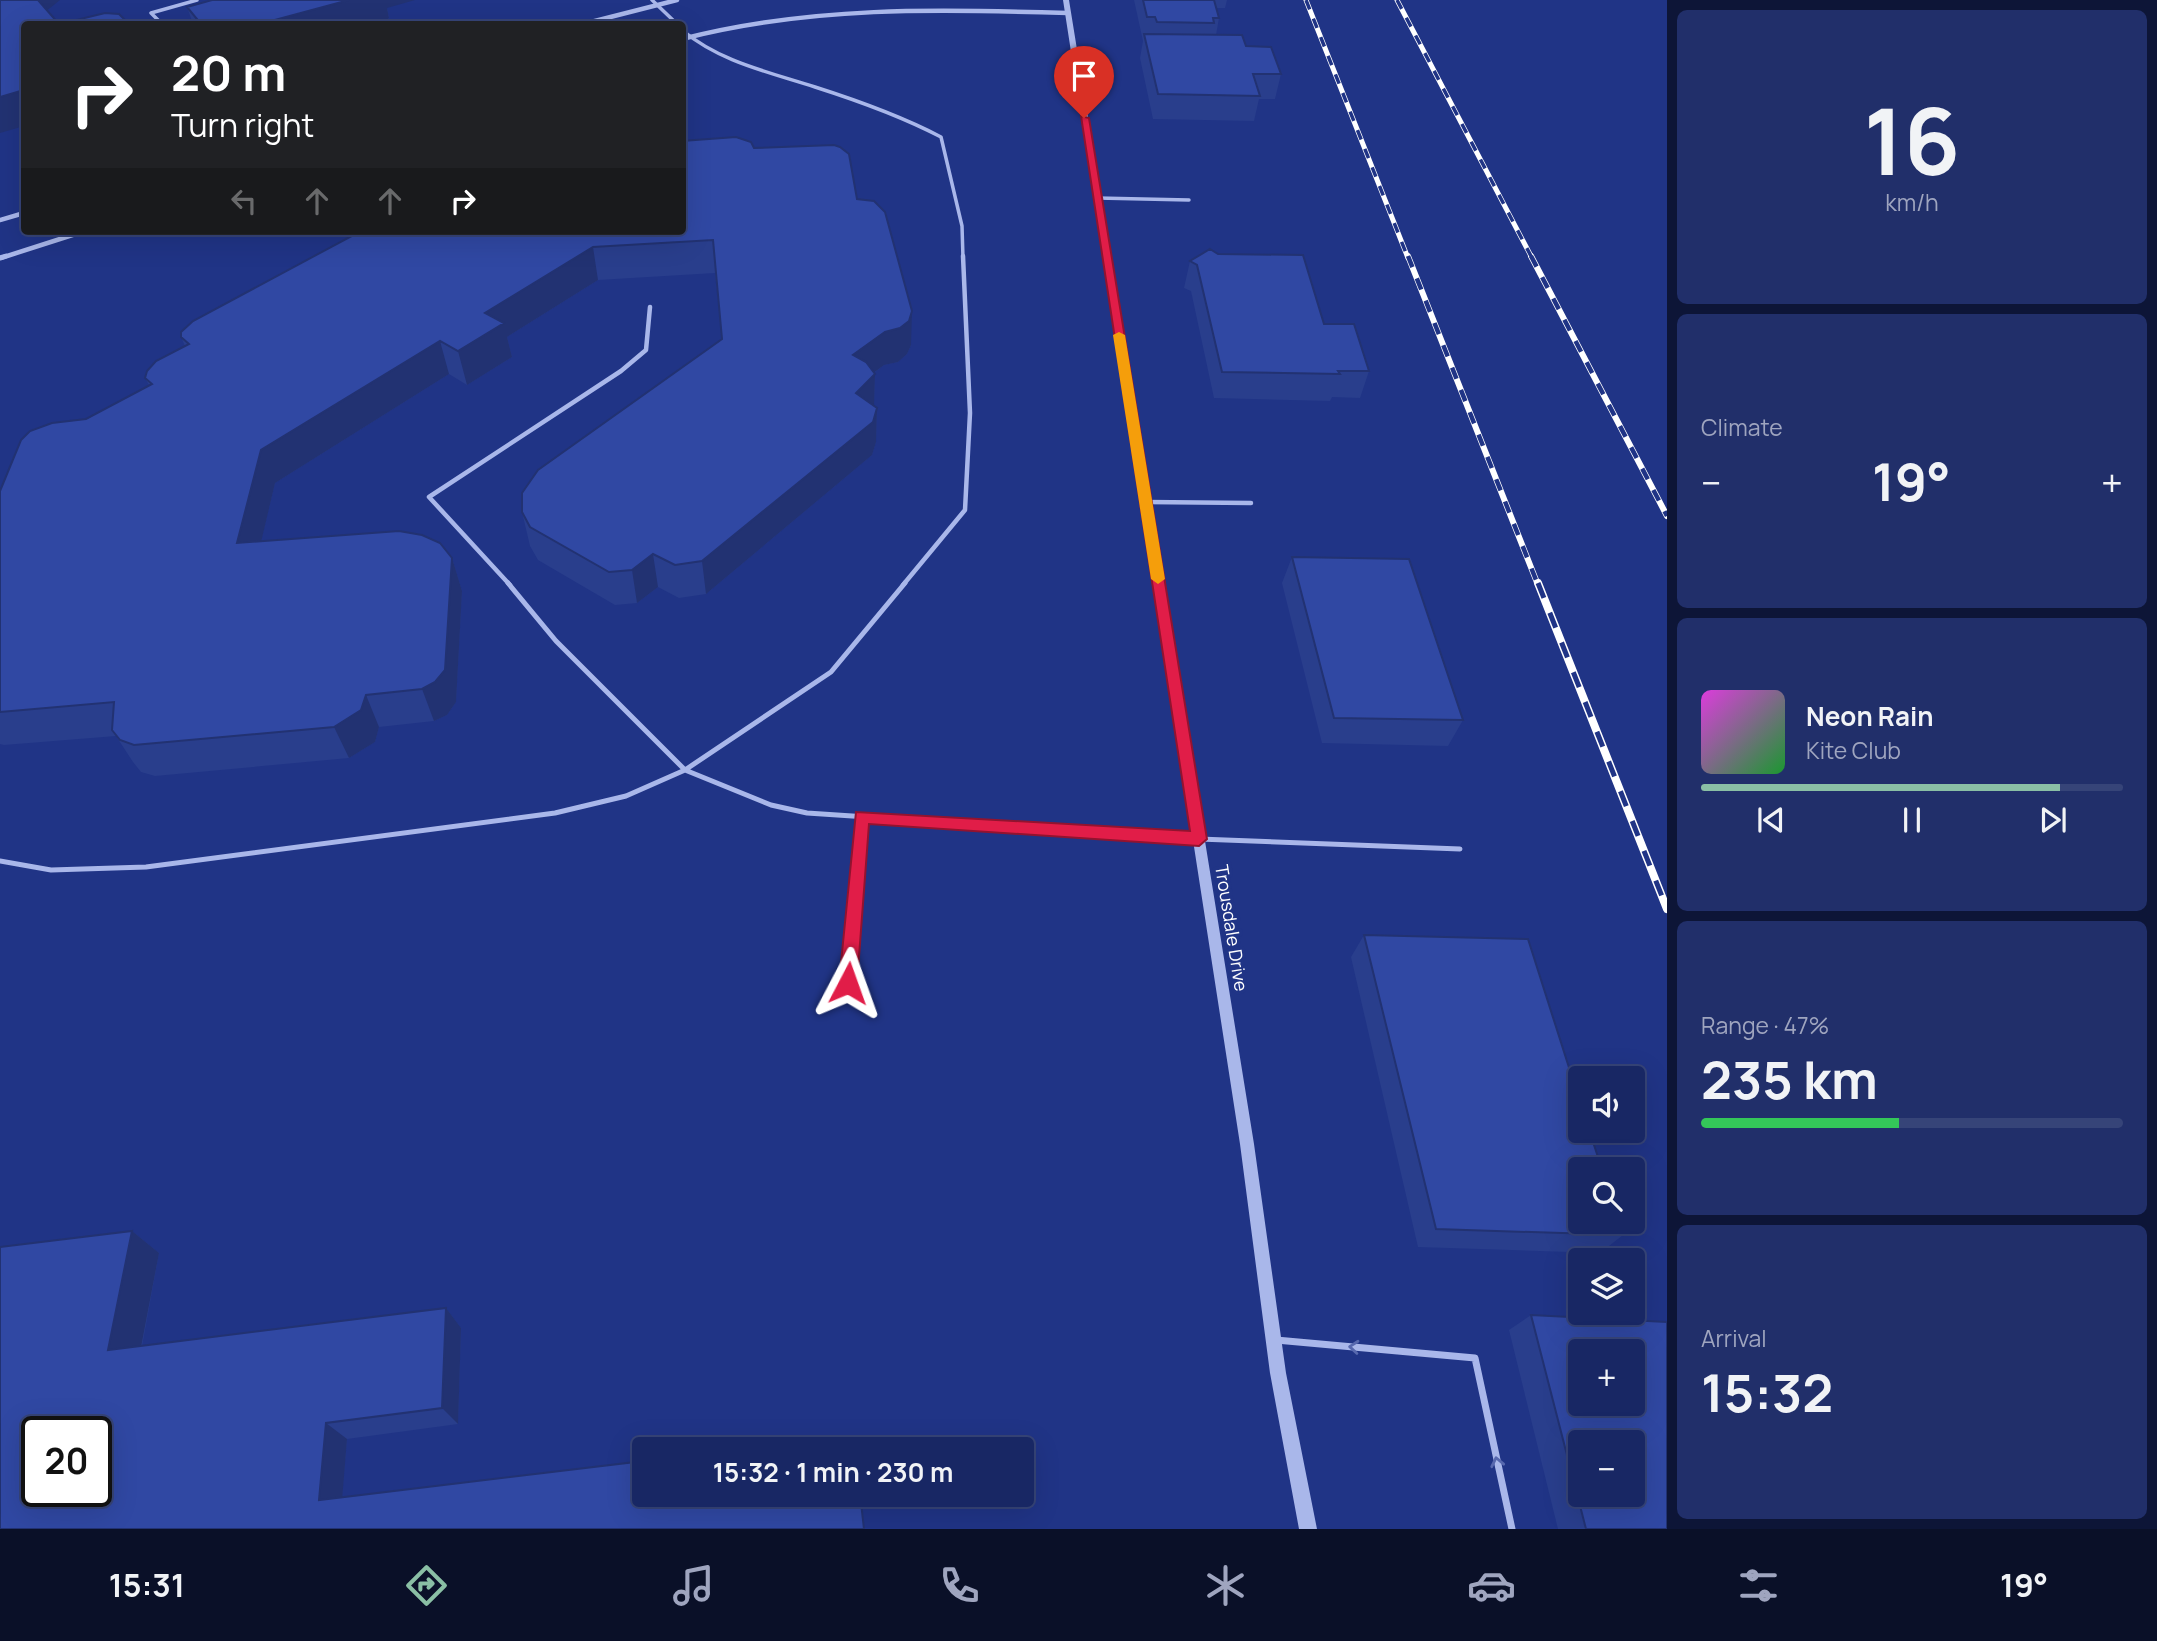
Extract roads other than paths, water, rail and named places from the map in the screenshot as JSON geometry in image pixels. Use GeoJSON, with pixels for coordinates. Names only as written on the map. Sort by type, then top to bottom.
{"type":"FeatureCollection","features":[{"type":"Feature","properties":{"kind":"street"},"geometry":{"type":"LineString","coordinates":[[594,21],[677,0]]}},
{"type":"Feature","properties":{"kind":"street"},"geometry":{"type":"LineString","coordinates":[[686,38],[764,17],[831,9],[1067,6]]}},
{"type":"Feature","properties":{"kind":"street","name":"Trousdale Drive"},"geometry":{"type":"LineString","coordinates":[[1067,6],[1247,1144],[1273,1340],[1308,1529]]}},
{"type":"Feature","properties":{"kind":"street"},"geometry":{"type":"LineString","coordinates":[[0,220],[21,214]]}},
{"type":"Feature","properties":{"kind":"street"},"geometry":{"type":"LineString","coordinates":[[0,258],[72,235]]}},
{"type":"Feature","properties":{"kind":"lane"},"geometry":{"type":"LineString","coordinates":[[159,21],[151,13],[197,0]]}},
{"type":"Feature","properties":{"kind":"lane"},"geometry":{"type":"LineString","coordinates":[[652,0],[674,21]]}},
{"type":"Feature","properties":{"kind":"lane"},"geometry":{"type":"LineString","coordinates":[[0,861],[51,870],[146,867],[555,813],[626,796],[685,771],[831,671],[965,510],[970,413],[962,226],[941,137],[914,122],[866,104],[714,53],[686,34]]}},
{"type":"Feature","properties":{"kind":"lane"},"geometry":{"type":"LineString","coordinates":[[1097,198],[1189,200]]}},
{"type":"Feature","properties":{"kind":"lane"},"geometry":{"type":"LineString","coordinates":[[650,307],[646,350],[621,371],[429,497],[482,551],[556,642],[685,771],[771,805],[807,813],[1199,839],[1460,849]]}},
{"type":"Feature","properties":{"kind":"lane"},"geometry":{"type":"LineString","coordinates":[[1145,502],[1251,503]]}},
{"type":"Feature","properties":{"kind":"lane"},"geometry":{"type":"LineString","coordinates":[[848,983],[861,816]]}},
{"type":"Feature","properties":{"kind":"lane"},"geometry":{"type":"LineString","coordinates":[[1273,1340],[1475,1358],[1511,1529]]}},
{"type":"Feature","properties":{"kind":"railway"},"geometry":{"type":"LineString","coordinates":[[1306,0],[1408,258]]}},
{"type":"Feature","properties":{"kind":"railway"},"geometry":{"type":"LineString","coordinates":[[1397,0],[1532,258]]}},
{"type":"Feature","properties":{"kind":"railway"},"geometry":{"type":"LineString","coordinates":[[1408,256],[1538,585]]}},
{"type":"Feature","properties":{"kind":"railway"},"geometry":{"type":"LineString","coordinates":[[1531,256],[1667,516]]}},
{"type":"Feature","properties":{"kind":"railway"},"geometry":{"type":"LineString","coordinates":[[1538,583],[1667,909]]}}]}
